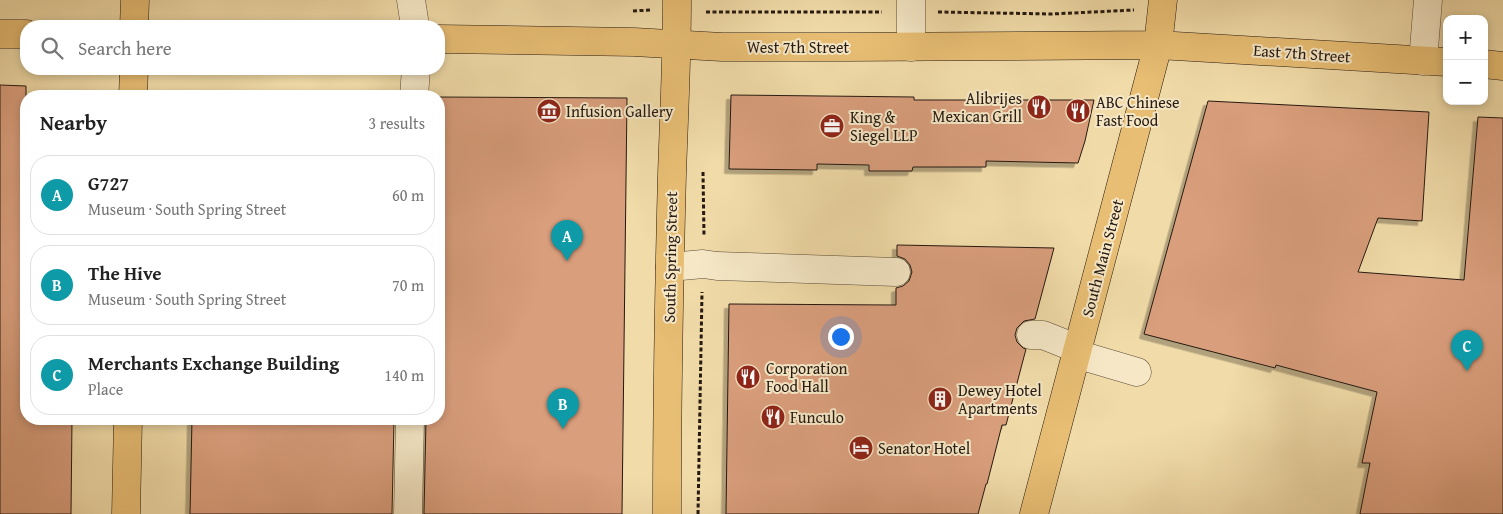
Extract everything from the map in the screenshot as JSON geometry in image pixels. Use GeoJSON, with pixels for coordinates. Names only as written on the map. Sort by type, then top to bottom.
{"type":"FeatureCollection","features":[{"type":"Feature","properties":{"kind":"main road"},"geometry":{"type":"LineString","coordinates":[[134,20],[135,0]]}},
{"type":"Feature","properties":{"kind":"main road","name":"South Spring Street"},"geometry":{"type":"LineString","coordinates":[[667,514],[670,267],[677,0]]}},
{"type":"Feature","properties":{"kind":"main road","name":"South Main Street"},"geometry":{"type":"LineString","coordinates":[[1034,514],[1158,45],[1163,0]]}},
{"type":"Feature","properties":{"kind":"main road"},"geometry":{"type":"LineString","coordinates":[[0,34],[20,34]]}},
{"type":"Feature","properties":{"kind":"main road","name":"West 7th Street"},"geometry":{"type":"LineString","coordinates":[[445,39],[732,47],[1158,45]]}},
{"type":"Feature","properties":{"kind":"main road","name":"East 7th Street"},"geometry":{"type":"LineString","coordinates":[[1158,45],[1435,62]]}},
{"type":"Feature","properties":{"kind":"main road"},"geometry":{"type":"LineString","coordinates":[[1488,64],[1503,66]]}},
{"type":"Feature","properties":{"kind":"main road"},"geometry":{"type":"LineString","coordinates":[[133,90],[134,75]]}},
{"type":"Feature","properties":{"kind":"main road"},"geometry":{"type":"LineString","coordinates":[[126,514],[128,425]]}},
{"type":"Feature","properties":{"kind":"lane"},"geometry":{"type":"LineString","coordinates":[[411,0],[414,20]]}},
{"type":"Feature","properties":{"kind":"lane"},"geometry":{"type":"LineString","coordinates":[[911,0],[911,46]]}},
{"type":"Feature","properties":{"kind":"lane"},"geometry":{"type":"LineString","coordinates":[[1428,0],[1435,62]]}},
{"type":"Feature","properties":{"kind":"lane"},"geometry":{"type":"LineString","coordinates":[[414,90],[416,75]]}},
{"type":"Feature","properties":{"kind":"lane"},"geometry":{"type":"LineString","coordinates":[[670,267],[703,264],[896,272]]}},
{"type":"Feature","properties":{"kind":"lane"},"geometry":{"type":"LineString","coordinates":[[1031,335],[1043,335],[1077,351],[1137,372]]}},
{"type":"Feature","properties":{"kind":"lane"},"geometry":{"type":"LineString","coordinates":[[408,514],[410,425]]}},
{"type":"Feature","properties":{"kind":"path"},"geometry":{"type":"LineString","coordinates":[[698,514],[703,168]]}},
{"type":"Feature","properties":{"kind":"building"},"geometry":{"type":"Polygon","coordinates":[[[0,85],[26,86],[26,90],[20,90],[20,425],[72,425],[71,514],[0,514],[0,85]]]}},
{"type":"Feature","properties":{"kind":"building"},"geometry":{"type":"Polygon","coordinates":[[[731,95],[914,97],[914,100],[1094,100],[1078,163],[986,161],[986,167],[913,167],[912,171],[869,171],[869,165],[817,164],[817,170],[729,169],[731,95]]]}},
{"type":"Feature","properties":{"kind":"building"},"geometry":{"type":"Polygon","coordinates":[[[445,97],[627,98],[622,514],[424,514],[426,425],[445,425],[445,97]]]}},
{"type":"Feature","properties":{"kind":"building"},"geometry":{"type":"Polygon","coordinates":[[[1208,101],[1429,112],[1422,221],[1378,218],[1358,272],[1464,280],[1478,117],[1503,118],[1503,514],[1360,514],[1370,463],[1362,463],[1377,392],[1276,365],[1275,368],[1144,334],[1208,101]]]}},
{"type":"Feature","properties":{"kind":"building"},"geometry":{"type":"Polygon","coordinates":[[[897,245],[1054,248],[1035,319],[1024,321],[1017,328],[1015,335],[1017,342],[1026,349],[1006,425],[1002,425],[978,514],[726,514],[729,304],[896,305],[896,288],[903,286],[909,281],[912,272],[910,265],[905,259],[897,256],[897,245]]]}},
{"type":"Feature","properties":{"kind":"building"},"geometry":{"type":"Polygon","coordinates":[[[192,425],[394,425],[392,514],[190,514],[192,425]]]}},
{"type":"Feature","properties":{"kind":"place","name":"Alibrijes Mexican Grill"},"geometry":{"type":"Point","coordinates":[1039,107]}},
{"type":"Feature","properties":{"kind":"place","name":"Infusion Gallery"},"geometry":{"type":"Point","coordinates":[549,111]}},
{"type":"Feature","properties":{"kind":"place","name":"ABC Chinese Fast Food"},"geometry":{"type":"Point","coordinates":[1078,111]}},
{"type":"Feature","properties":{"kind":"place","name":"King & Siegel LLP"},"geometry":{"type":"Point","coordinates":[832,126]}},
{"type":"Feature","properties":{"kind":"place","name":"G727"},"geometry":{"type":"Point","coordinates":[567,261]}},
{"type":"Feature","properties":{"kind":"place","name":"Merchants Exchange Building"},"geometry":{"type":"Point","coordinates":[1467,371]}},
{"type":"Feature","properties":{"kind":"place","name":"Corporation Food Hall"},"geometry":{"type":"Point","coordinates":[748,377]}},
{"type":"Feature","properties":{"kind":"place","name":"Dewey Hotel Apartments"},"geometry":{"type":"Point","coordinates":[940,399]}},
{"type":"Feature","properties":{"kind":"place","name":"Funculo"},"geometry":{"type":"Point","coordinates":[773,417]}},
{"type":"Feature","properties":{"kind":"place","name":"The Hive"},"geometry":{"type":"Point","coordinates":[563,429]}},
{"type":"Feature","properties":{"kind":"place","name":"Senator Hotel"},"geometry":{"type":"Point","coordinates":[861,448]}}]}
